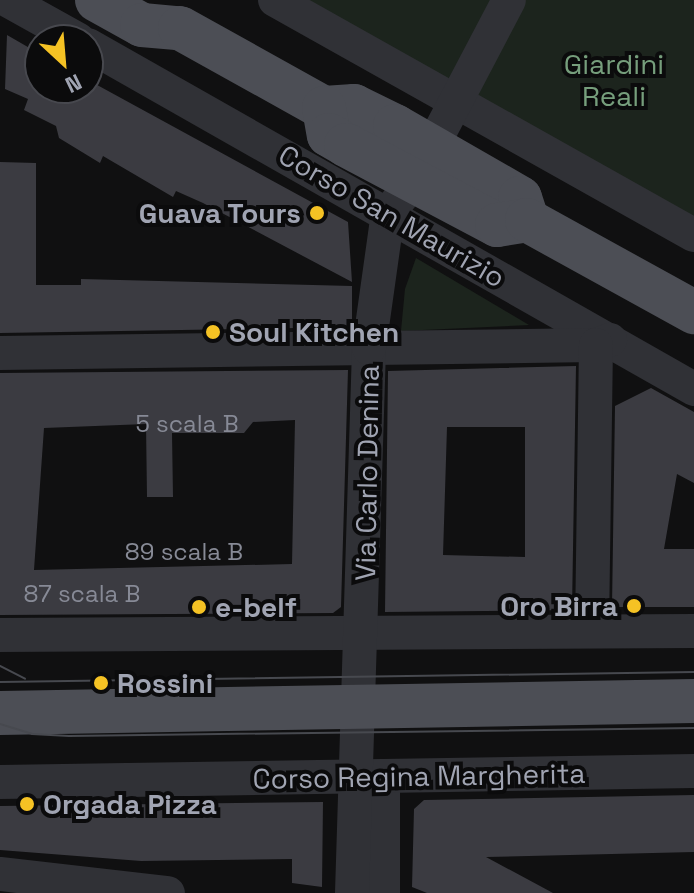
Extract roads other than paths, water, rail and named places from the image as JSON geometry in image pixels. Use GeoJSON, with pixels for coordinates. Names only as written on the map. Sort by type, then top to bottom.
{"type":"FeatureCollection","features":[{"type":"Feature","properties":{"kind":"main road","name":"Corso San Maurizio"},"geometry":{"type":"LineString","coordinates":[[97,0],[142,25],[171,14],[324,108],[329,135],[411,192],[520,198],[527,220],[694,312]]}},
{"type":"Feature","properties":{"kind":"main road"},"geometry":{"type":"LineString","coordinates":[[0,713],[694,701]]}},
{"type":"Feature","properties":{"kind":"street"},"geometry":{"type":"LineString","coordinates":[[7,0],[50,24]]}},
{"type":"Feature","properties":{"kind":"street"},"geometry":{"type":"LineString","coordinates":[[275,0],[694,235]]}},
{"type":"Feature","properties":{"kind":"street","name":"Via Carlo Denina"},"geometry":{"type":"LineString","coordinates":[[368,778],[359,706],[376,348],[411,192],[455,99],[509,0]]}},
{"type":"Feature","properties":{"kind":"street","name":"Corso San Maurizio"},"geometry":{"type":"LineString","coordinates":[[104,52],[411,192],[603,343],[694,389]]}},
{"type":"Feature","properties":{"kind":"street"},"geometry":{"type":"LineString","coordinates":[[0,353],[603,343],[592,630]]}},
{"type":"Feature","properties":{"kind":"street"},"geometry":{"type":"LineString","coordinates":[[0,635],[694,631]]}},
{"type":"Feature","properties":{"kind":"street","name":"Corso Regina Margherita"},"geometry":{"type":"LineString","coordinates":[[0,782],[694,771]]}},
{"type":"Feature","properties":{"kind":"street"},"geometry":{"type":"LineString","coordinates":[[352,893],[368,778]]}},
{"type":"Feature","properties":{"kind":"street"},"geometry":{"type":"LineString","coordinates":[[368,778],[383,893]]}},
{"type":"Feature","properties":{"kind":"street"},"geometry":{"type":"LineString","coordinates":[[0,874],[168,893]]}},
{"type":"Feature","properties":{"kind":"tram line"},"geometry":{"type":"LineString","coordinates":[[0,666],[25,679]]}},
{"type":"Feature","properties":{"kind":"tram line"},"geometry":{"type":"LineString","coordinates":[[0,682],[694,672]]}},
{"type":"Feature","properties":{"kind":"tram line"},"geometry":{"type":"LineString","coordinates":[[0,724],[32,734],[69,736],[694,728]]}},
{"type":"Feature","properties":{"kind":"place","name":"Guava Tours"},"geometry":{"type":"Point","coordinates":[317,213]}},
{"type":"Feature","properties":{"kind":"place","name":"Soul Kitchen"},"geometry":{"type":"Point","coordinates":[213,332]}},
{"type":"Feature","properties":{"kind":"place","name":"Oro Birra"},"geometry":{"type":"Point","coordinates":[634,606]}},
{"type":"Feature","properties":{"kind":"place","name":"e-belf"},"geometry":{"type":"Point","coordinates":[199,607]}},
{"type":"Feature","properties":{"kind":"place","name":"Rossini"},"geometry":{"type":"Point","coordinates":[101,683]}},
{"type":"Feature","properties":{"kind":"place","name":"Orgada Pizza"},"geometry":{"type":"Point","coordinates":[27,804]}},
{"type":"Feature","properties":{"kind":"park label","name":"Giardini Reali"},"geometry":{"type":"Point","coordinates":[614,80]}}]}
